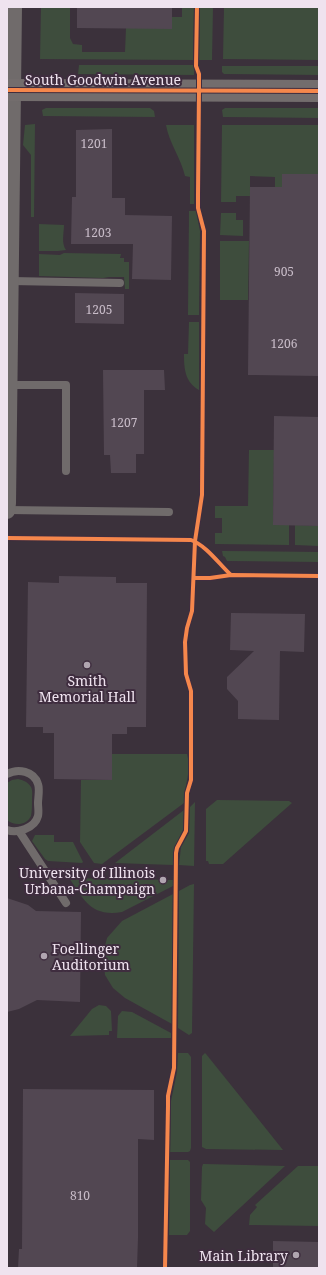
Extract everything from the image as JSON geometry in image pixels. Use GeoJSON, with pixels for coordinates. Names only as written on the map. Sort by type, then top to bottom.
{"type":"FeatureCollection","features":[{"type":"Feature","properties":{"kind":"street"},"geometry":{"type":"LineString","coordinates":[[7,511],[11,281],[10,90],[14,7]]}},
{"type":"Feature","properties":{"kind":"street","name":"South Goodwin Avenue"},"geometry":{"type":"LineString","coordinates":[[10,90],[319,91]]}},
{"type":"Feature","properties":{"kind":"lane"},"geometry":{"type":"LineString","coordinates":[[11,281],[120,283]]}},
{"type":"Feature","properties":{"kind":"lane"},"geometry":{"type":"LineString","coordinates":[[10,385],[66,385],[66,471]]}},
{"type":"Feature","properties":{"kind":"lane"},"geometry":{"type":"LineString","coordinates":[[7,511],[169,512]]}},
{"type":"Feature","properties":{"kind":"lane"},"geometry":{"type":"LineString","coordinates":[[7,774],[13,771],[23,771],[33,775],[38,785],[38,815],[36,821],[28,828],[19,831],[7,830]]}},
{"type":"Feature","properties":{"kind":"lane"},"geometry":{"type":"LineString","coordinates":[[19,831],[66,903]]}},
{"type":"Feature","properties":{"kind":"green space"},"geometry":{"type":"Polygon","coordinates":[[[41,7],[70,7],[70,38],[73,44],[82,45],[82,52],[125,52],[126,28],[172,17],[182,17],[182,7],[194,7],[193,60],[40,59],[41,7]]]}},
{"type":"Feature","properties":{"kind":"green space"},"geometry":{"type":"Polygon","coordinates":[[[200,7],[213,7],[212,60],[199,60],[200,7]]]}},
{"type":"Feature","properties":{"kind":"green space"},"geometry":{"type":"Polygon","coordinates":[[[224,7],[319,7],[319,60],[223,59],[224,7]]]}},
{"type":"Feature","properties":{"kind":"green space"},"geometry":{"type":"Polygon","coordinates":[[[79,65],[194,65],[194,75],[78,74],[79,65]]]}},
{"type":"Feature","properties":{"kind":"green space"},"geometry":{"type":"Polygon","coordinates":[[[222,66],[319,66],[319,75],[224,74],[222,72],[222,66]]]}},
{"type":"Feature","properties":{"kind":"green space"},"geometry":{"type":"Polygon","coordinates":[[[46,108],[150,108],[154,111],[155,117],[43,116],[42,110],[46,108]]]}},
{"type":"Feature","properties":{"kind":"green space"},"geometry":{"type":"Polygon","coordinates":[[[225,108],[319,108],[319,118],[223,117],[222,110],[225,108]]]}},
{"type":"Feature","properties":{"kind":"green space"},"geometry":{"type":"Polygon","coordinates":[[[35,124],[34,217],[31,217],[31,155],[23,145],[25,125],[35,124]]]}},
{"type":"Feature","properties":{"kind":"green space"},"geometry":{"type":"Polygon","coordinates":[[[166,125],[194,125],[194,204],[190,204],[190,177],[185,176],[166,125]]]}},
{"type":"Feature","properties":{"kind":"green space"},"geometry":{"type":"Polygon","coordinates":[[[222,125],[319,125],[319,174],[283,174],[282,187],[275,187],[275,177],[250,176],[250,196],[236,196],[236,202],[221,202],[222,125]]]}},
{"type":"Feature","properties":{"kind":"green space"},"geometry":{"type":"Polygon","coordinates":[[[189,211],[196,211],[200,231],[199,315],[188,315],[189,211]]]}},
{"type":"Feature","properties":{"kind":"green space"},"geometry":{"type":"Polygon","coordinates":[[[221,213],[236,213],[236,220],[243,220],[243,236],[220,235],[221,213]]]}},
{"type":"Feature","properties":{"kind":"green space"},"geometry":{"type":"Polygon","coordinates":[[[39,224],[64,225],[63,241],[66,250],[39,251],[39,224]]]}},
{"type":"Feature","properties":{"kind":"green space"},"geometry":{"type":"Polygon","coordinates":[[[220,241],[249,241],[248,300],[220,300],[220,241]]]}},
{"type":"Feature","properties":{"kind":"green space"},"geometry":{"type":"Polygon","coordinates":[[[64,253],[121,254],[120,258],[124,258],[124,262],[129,262],[129,289],[125,289],[124,277],[103,278],[39,276],[39,254],[60,255],[64,253]]]}},
{"type":"Feature","properties":{"kind":"green space"},"geometry":{"type":"Polygon","coordinates":[[[189,322],[199,322],[199,390],[194,387],[188,379],[184,365],[184,354],[188,354],[189,322]]]}},
{"type":"Feature","properties":{"kind":"green space"},"geometry":{"type":"Polygon","coordinates":[[[249,450],[274,450],[273,525],[289,525],[289,545],[215,544],[215,533],[222,533],[222,518],[215,518],[215,506],[248,506],[249,450]]]}},
{"type":"Feature","properties":{"kind":"green space"},"geometry":{"type":"Polygon","coordinates":[[[295,525],[319,526],[319,546],[295,545],[295,525]]]}},
{"type":"Feature","properties":{"kind":"green space"},"geometry":{"type":"Polygon","coordinates":[[[222,551],[319,552],[319,562],[227,561],[223,556],[222,551]]]}},
{"type":"Feature","properties":{"kind":"green space"},"geometry":{"type":"Polygon","coordinates":[[[112,754],[187,754],[189,766],[184,803],[102,864],[94,863],[80,842],[81,780],[112,780],[112,754]]]}},
{"type":"Feature","properties":{"kind":"green space"},"geometry":{"type":"Polygon","coordinates":[[[18,779],[31,787],[32,808],[31,816],[26,822],[16,824],[7,820],[7,783],[18,779]]]}},
{"type":"Feature","properties":{"kind":"green space"},"geometry":{"type":"Polygon","coordinates":[[[217,800],[289,801],[292,803],[223,864],[209,864],[208,861],[206,861],[206,809],[217,800]]]}},
{"type":"Feature","properties":{"kind":"green space"},"geometry":{"type":"Polygon","coordinates":[[[195,802],[194,866],[179,865],[181,847],[189,833],[190,807],[195,802]]]}},
{"type":"Feature","properties":{"kind":"green space"},"geometry":{"type":"Polygon","coordinates":[[[184,810],[183,830],[175,847],[173,865],[115,863],[184,810]]]}},
{"type":"Feature","properties":{"kind":"green space"},"geometry":{"type":"Polygon","coordinates":[[[35,835],[54,835],[54,842],[73,842],[83,862],[48,861],[32,841],[35,835]]]}},
{"type":"Feature","properties":{"kind":"green space"},"geometry":{"type":"Polygon","coordinates":[[[69,878],[173,880],[173,886],[122,912],[111,913],[96,909],[84,900],[69,878]]]}},
{"type":"Feature","properties":{"kind":"green space"},"geometry":{"type":"Polygon","coordinates":[[[194,884],[192,1033],[189,1035],[178,1028],[179,891],[194,884]]]}},
{"type":"Feature","properties":{"kind":"green space"},"geometry":{"type":"Polygon","coordinates":[[[173,894],[172,1024],[125,998],[113,988],[105,975],[103,954],[107,938],[122,921],[173,894]]]}},
{"type":"Feature","properties":{"kind":"green space"},"geometry":{"type":"Polygon","coordinates":[[[99,1005],[106,1006],[111,1011],[112,1031],[109,1031],[109,1035],[70,1036],[92,1009],[99,1005]]]}},
{"type":"Feature","properties":{"kind":"green space"},"geometry":{"type":"Polygon","coordinates":[[[122,1011],[132,1012],[171,1033],[171,1038],[117,1038],[118,1016],[122,1011]]]}},
{"type":"Feature","properties":{"kind":"green space"},"geometry":{"type":"Polygon","coordinates":[[[178,1053],[188,1053],[191,1057],[191,1148],[188,1152],[170,1152],[171,1101],[177,1072],[178,1053]]]}},
{"type":"Feature","properties":{"kind":"green space"},"geometry":{"type":"Polygon","coordinates":[[[205,1053],[283,1150],[206,1149],[202,1147],[202,1056],[205,1053]]]}},
{"type":"Feature","properties":{"kind":"green space"},"geometry":{"type":"Polygon","coordinates":[[[170,1160],[188,1160],[190,1162],[190,1231],[187,1235],[169,1235],[170,1160]]]}},
{"type":"Feature","properties":{"kind":"green space"},"geometry":{"type":"Polygon","coordinates":[[[203,1164],[285,1166],[214,1232],[205,1224],[206,1208],[201,1200],[203,1164]]]}},
{"type":"Feature","properties":{"kind":"green space"},"geometry":{"type":"Polygon","coordinates":[[[298,1166],[319,1166],[319,1226],[249,1225],[250,1215],[257,1207],[255,1205],[298,1166]]]}},
{"type":"Feature","properties":{"kind":"building"},"geometry":{"type":"Polygon","coordinates":[[[77,7],[172,7],[172,29],[77,28],[77,7]]]}},
{"type":"Feature","properties":{"kind":"building"},"geometry":{"type":"Polygon","coordinates":[[[112,129],[112,198],[125,198],[125,215],[172,216],[171,280],[132,279],[133,244],[71,244],[72,197],[76,197],[76,130],[112,129]]]}},
{"type":"Feature","properties":{"kind":"building"},"geometry":{"type":"Polygon","coordinates":[[[282,174],[319,174],[319,376],[248,375],[250,187],[282,187],[282,174]]]}},
{"type":"Feature","properties":{"kind":"building"},"geometry":{"type":"Polygon","coordinates":[[[75,293],[124,294],[124,324],[75,323],[75,293]]]}},
{"type":"Feature","properties":{"kind":"building"},"geometry":{"type":"Polygon","coordinates":[[[103,370],[164,370],[165,390],[144,390],[144,454],[136,454],[136,473],[111,473],[110,455],[104,455],[103,370]]]}},
{"type":"Feature","properties":{"kind":"building"},"geometry":{"type":"Polygon","coordinates":[[[274,416],[319,417],[319,526],[273,525],[274,416]]]}},
{"type":"Feature","properties":{"kind":"building","name":"Smith Memorial Hall"},"geometry":{"type":"Polygon","coordinates":[[[59,576],[116,577],[116,583],[147,583],[146,727],[127,727],[127,734],[112,734],[112,780],[54,779],[54,733],[43,733],[43,727],[26,727],[28,582],[59,583],[59,576]]]}},
{"type":"Feature","properties":{"kind":"building"},"geometry":{"type":"Polygon","coordinates":[[[231,613],[305,614],[304,652],[280,651],[279,720],[238,719],[238,701],[227,689],[227,677],[254,651],[230,650],[231,613]]]}},
{"type":"Feature","properties":{"kind":"building","name":"Foellinger Auditorium"},"geometry":{"type":"Polygon","coordinates":[[[7,898],[28,905],[36,911],[81,912],[80,1002],[37,1000],[19,1009],[7,1012],[7,898]]]}},
{"type":"Feature","properties":{"kind":"building"},"geometry":{"type":"Polygon","coordinates":[[[23,1089],[154,1090],[154,1140],[138,1139],[137,1268],[18,1268],[19,1249],[22,1249],[23,1089]]]}},
{"type":"Feature","properties":{"kind":"building","name":"Main Library"},"geometry":{"type":"Polygon","coordinates":[[[273,1241],[319,1242],[319,1268],[273,1268],[273,1241]]]}},
{"type":"Feature","properties":{"kind":"cycle path"},"geometry":{"type":"LineString","coordinates":[[165,1268],[168,1096],[174,1068],[176,853],[186,831],[187,793],[191,780],[191,691],[186,674],[185,642],[192,611],[195,541],[202,495],[204,231],[198,208],[199,74],[196,66],[197,7]]}},
{"type":"Feature","properties":{"kind":"cycle path"},"geometry":{"type":"LineString","coordinates":[[7,90],[319,91]]}},
{"type":"Feature","properties":{"kind":"cycle path"},"geometry":{"type":"LineString","coordinates":[[7,538],[191,540],[208,551],[231,575]]}},
{"type":"Feature","properties":{"kind":"cycle path"},"geometry":{"type":"LineString","coordinates":[[194,578],[210,578],[231,575],[319,576]]}},
{"type":"Feature","properties":{"kind":"place","name":"Smith Memorial Hall"},"geometry":{"type":"Point","coordinates":[87,665]}},
{"type":"Feature","properties":{"kind":"place","name":"University of Illinois Urbana-Champaign"},"geometry":{"type":"Point","coordinates":[163,880]}},
{"type":"Feature","properties":{"kind":"place","name":"Foellinger Auditorium"},"geometry":{"type":"Point","coordinates":[44,956]}},
{"type":"Feature","properties":{"kind":"place","name":"Main Library"},"geometry":{"type":"Point","coordinates":[296,1255]}}]}
